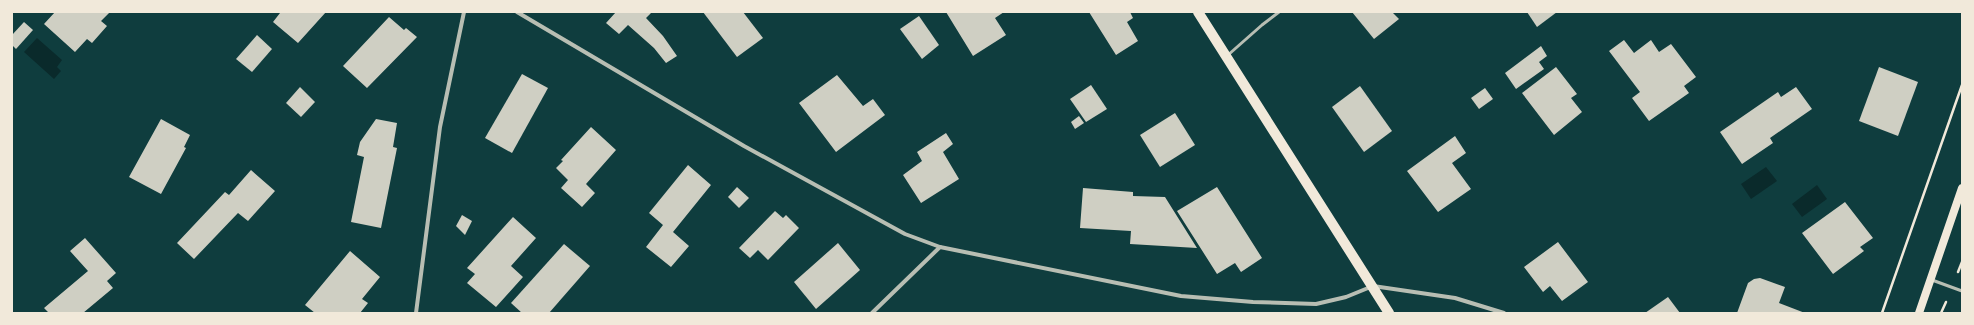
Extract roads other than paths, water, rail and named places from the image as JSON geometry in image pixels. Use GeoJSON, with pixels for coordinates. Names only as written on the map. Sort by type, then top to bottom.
{"type":"FeatureCollection","features":[{"type":"Feature","properties":{"kind":"main road"},"geometry":{"type":"LineString","coordinates":[[1198,12],[1389,313]]}},
{"type":"Feature","properties":{"kind":"main road"},"geometry":{"type":"LineString","coordinates":[[1919,313],[1962,188]]}},
{"type":"Feature","properties":{"kind":"street"},"geometry":{"type":"LineString","coordinates":[[416,313],[440,127],[464,12]]}},
{"type":"Feature","properties":{"kind":"street"},"geometry":{"type":"LineString","coordinates":[[517,12],[744,146],[905,234],[940,247],[1167,293],[1214,300],[1316,304],[1346,297],[1373,286],[1455,298],[1504,313]]}},
{"type":"Feature","properties":{"kind":"street"},"geometry":{"type":"LineString","coordinates":[[872,313],[940,247]]}},
{"type":"Feature","properties":{"kind":"lane"},"geometry":{"type":"LineString","coordinates":[[1227,56],[1279,12]]}},
{"type":"Feature","properties":{"kind":"lane"},"geometry":{"type":"LineString","coordinates":[[1931,279],[1962,291]]}},
{"type":"Feature","properties":{"kind":"water"},"geometry":{"type":"Polygon","coordinates":[[[37,38],[62,60],[57,67],[61,71],[54,79],[24,52],[37,38]]]}},
{"type":"Feature","properties":{"kind":"water"},"geometry":{"type":"Polygon","coordinates":[[[1766,167],[1777,181],[1751,199],[1741,184],[1766,167]]]}},
{"type":"Feature","properties":{"kind":"water"},"geometry":{"type":"Polygon","coordinates":[[[1817,185],[1827,199],[1802,217],[1792,204],[1817,185]]]}}]}
